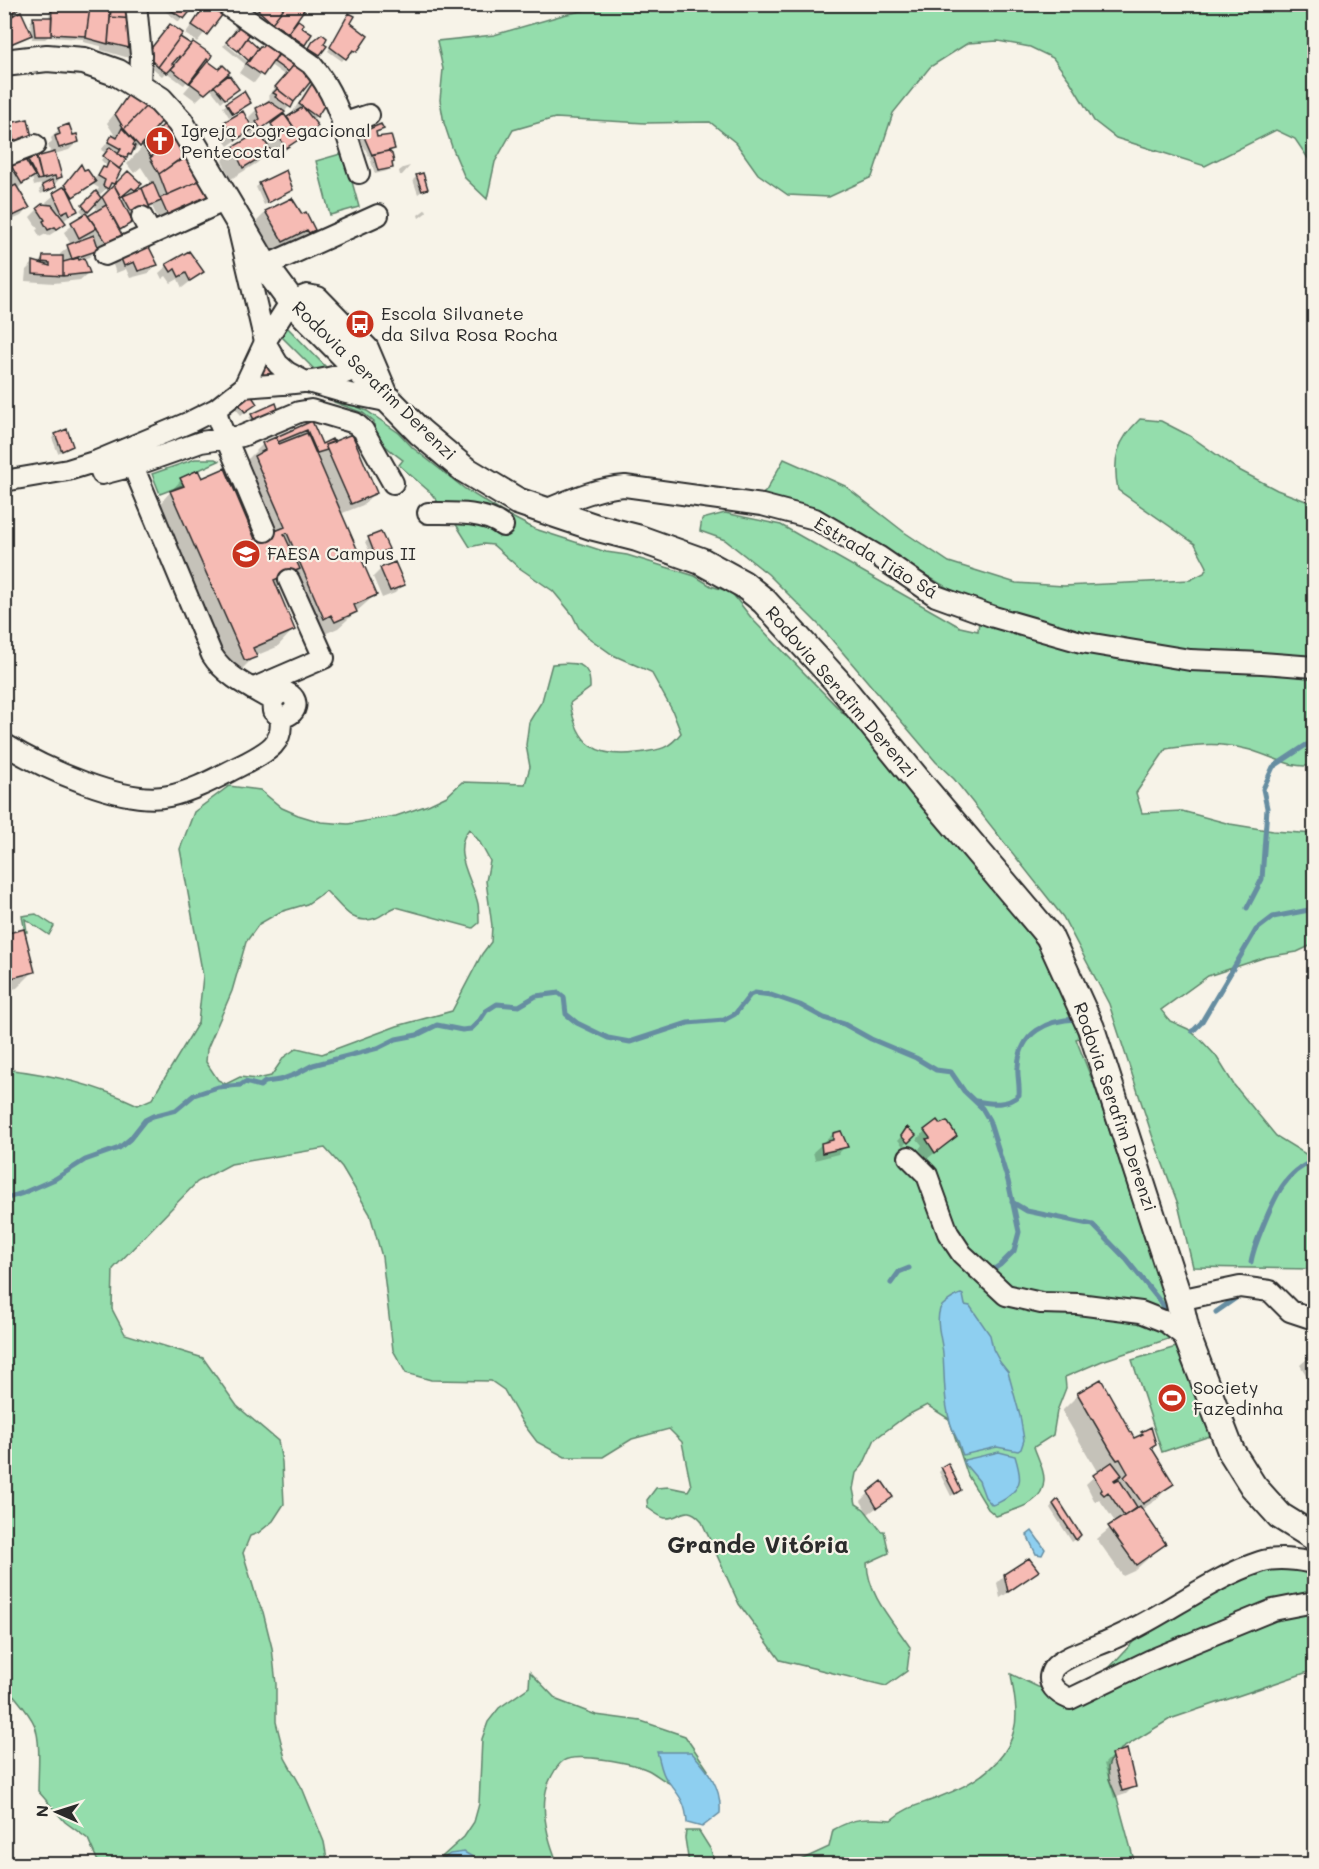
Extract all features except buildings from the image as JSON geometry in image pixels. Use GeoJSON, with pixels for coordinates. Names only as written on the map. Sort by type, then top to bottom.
{"type":"FeatureCollection","features":[{"type":"Feature","properties":{"kind":"main road","name":"Rodovia Serafim Derenzi"},"geometry":{"type":"LineString","coordinates":[[4,63],[67,58],[117,73],[160,100],[175,114],[265,266],[291,301],[364,362],[391,402],[420,432],[464,469],[517,501],[543,511],[638,538],[701,561],[743,584],[764,601],[836,680],[923,788],[1049,936],[1091,1028],[1179,1300],[1188,1339],[1230,1451],[1253,1486],[1280,1516],[1314,1537]]}},
{"type":"Feature","properties":{"kind":"street"},"geometry":{"type":"LineString","coordinates":[[136,4],[141,55],[140,86]]}},
{"type":"Feature","properties":{"kind":"street"},"geometry":{"type":"LineString","coordinates":[[225,4],[311,64],[328,87],[359,173]]}},
{"type":"Feature","properties":{"kind":"street"},"geometry":{"type":"LineString","coordinates":[[340,115],[369,115]]}},
{"type":"Feature","properties":{"kind":"street"},"geometry":{"type":"LineString","coordinates":[[4,157],[35,145]]}},
{"type":"Feature","properties":{"kind":"street"},"geometry":{"type":"LineString","coordinates":[[105,255],[147,226],[232,210],[265,342],[272,356],[283,368],[304,381],[346,393],[391,402]]}},
{"type":"Feature","properties":{"kind":"street"},"geometry":{"type":"LineString","coordinates":[[265,266],[378,215]]}},
{"type":"Feature","properties":{"kind":"street"},"geometry":{"type":"LineString","coordinates":[[4,481],[68,470],[97,461],[216,409],[244,387],[265,342],[291,301]]}},
{"type":"Feature","properties":{"kind":"street"},"geometry":{"type":"LineString","coordinates":[[244,387],[339,376],[364,362]]}},
{"type":"Feature","properties":{"kind":"street"},"geometry":{"type":"LineString","coordinates":[[216,409],[219,422],[265,531]]}},
{"type":"Feature","properties":{"kind":"street"},"geometry":{"type":"LineString","coordinates":[[97,461],[102,474],[133,466],[201,442],[226,439],[268,426],[299,412],[317,410],[355,423],[363,430],[393,483]]}},
{"type":"Feature","properties":{"kind":"street"},"geometry":{"type":"LineString","coordinates":[[190,422],[201,442]]}},
{"type":"Feature","properties":{"kind":"street"},"geometry":{"type":"LineString","coordinates":[[6,748],[105,790],[138,798],[168,797],[196,788],[256,758],[276,743],[281,736],[282,727],[276,709],[223,668],[212,655],[133,466]]}},
{"type":"Feature","properties":{"kind":"street","name":"Estrada Tião Sá"},"geometry":{"type":"LineString","coordinates":[[543,511],[593,491],[625,486],[762,504],[815,519],[878,556],[936,596],[1005,620],[1081,642],[1190,660],[1314,667]]}},
{"type":"Feature","properties":{"kind":"street"},"geometry":{"type":"LineString","coordinates":[[428,513],[455,513],[495,519],[503,526]]}},
{"type":"Feature","properties":{"kind":"street"},"geometry":{"type":"LineString","coordinates":[[252,689],[324,658],[289,580]]}},
{"type":"Feature","properties":{"kind":"street"},"geometry":{"type":"LineString","coordinates":[[909,1156],[927,1175],[948,1233],[962,1254],[1006,1295],[1041,1303],[1077,1304],[1142,1312],[1166,1322],[1188,1339]]}},
{"type":"Feature","properties":{"kind":"street"},"geometry":{"type":"LineString","coordinates":[[1179,1300],[1240,1287],[1270,1292],[1290,1311],[1308,1317]]}},
{"type":"Feature","properties":{"kind":"street"},"geometry":{"type":"LineString","coordinates":[[1314,1564],[1276,1560],[1261,1561],[1221,1580],[1125,1634],[1071,1657],[1054,1667],[1050,1679],[1052,1687],[1070,1699],[1151,1660],[1273,1610],[1314,1602]]}},
{"type":"Feature","properties":{"kind":"green space"},"geometry":{"type":"Polygon","coordinates":[[[614,4],[1314,5],[1314,175],[1312,164],[1295,139],[1276,130],[1205,166],[1116,138],[1094,121],[1053,58],[1030,47],[998,41],[968,43],[930,67],[893,113],[872,177],[829,197],[788,195],[758,174],[736,143],[710,122],[645,123],[555,118],[513,130],[495,162],[487,199],[465,178],[444,123],[440,100],[443,69],[437,41],[494,35],[563,15],[614,4]]]}},
{"type":"Feature","properties":{"kind":"green space"},"geometry":{"type":"Polygon","coordinates":[[[344,153],[359,207],[330,215],[316,161],[344,153]]]}},
{"type":"Feature","properties":{"kind":"green space"},"geometry":{"type":"Polygon","coordinates":[[[285,325],[326,367],[319,374],[277,332],[285,325]]]}},
{"type":"Feature","properties":{"kind":"green space"},"geometry":{"type":"Polygon","coordinates":[[[335,398],[367,411],[399,433],[413,448],[465,489],[535,529],[606,552],[627,555],[695,576],[711,586],[731,592],[753,620],[845,715],[850,713],[1005,900],[1059,975],[1079,1038],[1076,1039],[1096,1090],[1177,1336],[1102,1361],[1065,1377],[1066,1388],[1057,1411],[1053,1435],[1034,1447],[1043,1471],[1043,1488],[1034,1500],[1012,1511],[996,1516],[988,1509],[968,1476],[949,1419],[927,1405],[906,1416],[875,1439],[863,1465],[856,1473],[853,1489],[856,1504],[864,1509],[881,1531],[884,1531],[889,1553],[867,1563],[868,1575],[876,1597],[910,1647],[907,1671],[886,1686],[780,1660],[739,1604],[701,1520],[691,1512],[665,1518],[648,1508],[647,1500],[656,1488],[669,1487],[688,1491],[691,1486],[682,1442],[669,1429],[632,1439],[603,1457],[565,1457],[537,1442],[522,1422],[504,1390],[491,1381],[431,1380],[406,1373],[393,1350],[382,1257],[370,1214],[342,1167],[325,1148],[231,1164],[197,1182],[113,1269],[112,1309],[125,1334],[203,1358],[237,1406],[278,1441],[282,1462],[284,1504],[273,1521],[258,1533],[250,1536],[243,1553],[263,1612],[272,1648],[276,1684],[276,1722],[285,1758],[303,1790],[324,1842],[328,1864],[99,1864],[88,1839],[65,1822],[38,1791],[39,1749],[35,1726],[5,1684],[4,1069],[73,1081],[138,1105],[152,1099],[198,1023],[203,976],[180,849],[194,812],[229,786],[260,790],[282,808],[298,815],[321,822],[348,824],[396,816],[428,805],[447,796],[462,782],[525,784],[530,767],[526,745],[529,722],[542,701],[552,664],[574,663],[587,672],[590,688],[570,703],[578,729],[583,739],[591,746],[610,753],[637,753],[667,746],[681,733],[672,710],[651,672],[613,655],[589,638],[579,628],[572,614],[553,591],[518,567],[493,545],[483,544],[470,547],[457,526],[430,492],[399,465],[403,460],[388,449],[376,434],[374,422],[363,413],[334,402],[335,398]],[[469,829],[462,847],[464,866],[478,906],[479,923],[473,928],[396,907],[376,918],[360,920],[348,913],[326,891],[307,904],[280,912],[259,924],[246,942],[232,991],[207,1049],[206,1062],[218,1080],[226,1084],[240,1077],[257,1079],[271,1076],[284,1057],[297,1048],[322,1054],[397,1026],[452,1011],[482,954],[491,942],[492,926],[486,881],[490,861],[469,829]]]}},
{"type":"Feature","properties":{"kind":"green space"},"geometry":{"type":"Polygon","coordinates":[[[1140,419],[1161,421],[1190,436],[1237,469],[1277,490],[1314,504],[1314,765],[1288,763],[1254,751],[1224,745],[1206,744],[1166,749],[1136,793],[1142,813],[1182,811],[1230,824],[1273,831],[1314,834],[1314,944],[1297,952],[1266,957],[1208,976],[1161,1010],[1170,1021],[1188,1029],[1216,1056],[1234,1085],[1276,1136],[1307,1155],[1314,1154],[1314,1269],[1193,1267],[1178,1204],[1152,1135],[1109,1004],[1063,917],[954,779],[936,762],[821,627],[768,574],[725,540],[700,531],[702,519],[725,513],[781,525],[960,627],[978,631],[980,607],[835,522],[756,500],[766,491],[784,459],[845,486],[904,532],[949,562],[1016,583],[1064,586],[1190,580],[1204,573],[1207,567],[1195,544],[1118,490],[1116,459],[1118,451],[1126,435],[1140,419]]]}},
{"type":"Feature","properties":{"kind":"green space"},"geometry":{"type":"Polygon","coordinates":[[[195,459],[219,461],[181,478],[183,485],[160,494],[152,474],[195,459]]]}},
{"type":"Feature","properties":{"kind":"green space"},"geometry":{"type":"Polygon","coordinates":[[[36,914],[54,926],[49,935],[25,919],[27,932],[25,932],[22,916],[36,914]]]}},
{"type":"Feature","properties":{"kind":"green space","name":"Society Fazedinha"},"geometry":{"type":"Polygon","coordinates":[[[1183,1345],[1213,1435],[1162,1452],[1132,1360],[1183,1345]]]}},
{"type":"Feature","properties":{"kind":"green space"},"geometry":{"type":"Polygon","coordinates":[[[1275,1564],[1314,1571],[1314,1670],[1170,1719],[1113,1754],[1108,1767],[1109,1779],[1117,1798],[1135,1864],[792,1864],[829,1847],[833,1830],[841,1826],[861,1819],[891,1820],[907,1809],[973,1781],[995,1764],[1010,1743],[1014,1730],[1016,1709],[1011,1674],[1038,1687],[1067,1692],[1098,1680],[1161,1616],[1275,1564]]]}},
{"type":"Feature","properties":{"kind":"green space"},"geometry":{"type":"Polygon","coordinates":[[[530,1672],[557,1700],[596,1715],[641,1721],[685,1736],[708,1770],[702,1793],[671,1784],[648,1770],[630,1764],[592,1758],[570,1759],[563,1761],[556,1769],[545,1794],[546,1825],[558,1864],[434,1864],[464,1837],[474,1822],[479,1804],[482,1739],[488,1722],[499,1708],[529,1687],[530,1672]]]}},
{"type":"Feature","properties":{"kind":"green space"},"geometry":{"type":"Polygon","coordinates":[[[686,1831],[699,1831],[711,1850],[715,1864],[689,1864],[686,1831]]]}},
{"type":"Feature","properties":{"kind":"water"},"geometry":{"type":"Polygon","coordinates":[[[961,1294],[965,1305],[970,1306],[990,1335],[993,1349],[1008,1372],[1024,1440],[1018,1451],[997,1447],[963,1455],[952,1429],[946,1397],[938,1320],[941,1307],[961,1294]]]}},
{"type":"Feature","properties":{"kind":"water"},"geometry":{"type":"Polygon","coordinates":[[[999,1452],[1015,1456],[1019,1469],[1019,1480],[1011,1494],[992,1505],[964,1460],[999,1452]]]}},
{"type":"Feature","properties":{"kind":"water"},"geometry":{"type":"Polygon","coordinates":[[[1032,1531],[1045,1549],[1042,1555],[1036,1554],[1027,1535],[1032,1531]]]}},
{"type":"Feature","properties":{"kind":"water"},"geometry":{"type":"Polygon","coordinates":[[[657,1752],[691,1752],[713,1780],[719,1795],[720,1813],[702,1827],[687,1823],[683,1804],[665,1777],[657,1752]]]}},
{"type":"Feature","properties":{"kind":"water"},"geometry":{"type":"Polygon","coordinates":[[[464,1852],[480,1864],[435,1864],[450,1854],[464,1852]]]}},
{"type":"Feature","properties":{"kind":"waterway"},"geometry":{"type":"LineString","coordinates":[[1247,908],[1262,879],[1267,808],[1263,789],[1273,767],[1306,745],[1314,745]]}},
{"type":"Feature","properties":{"kind":"waterway"},"geometry":{"type":"LineString","coordinates":[[1192,1031],[1201,1023],[1256,930],[1273,917],[1314,909]]}},
{"type":"Feature","properties":{"kind":"waterway"},"geometry":{"type":"LineString","coordinates":[[4,1199],[55,1179],[85,1160],[119,1148],[130,1139],[145,1120],[176,1110],[194,1095],[218,1087],[241,1085],[245,1082],[260,1086],[265,1082],[280,1080],[296,1074],[313,1065],[378,1048],[396,1039],[417,1035],[437,1025],[462,1030],[471,1029],[486,1011],[497,1004],[519,1006],[536,996],[559,993],[564,997],[566,1014],[577,1023],[608,1038],[630,1042],[688,1023],[724,1020],[735,1014],[750,995],[755,993],[771,995],[800,1005],[824,1018],[844,1024],[871,1039],[916,1058],[936,1070],[951,1072],[964,1091],[982,1108],[989,1120],[1008,1181],[1019,1232],[1014,1251],[988,1273]]}},
{"type":"Feature","properties":{"kind":"waterway"},"geometry":{"type":"LineString","coordinates":[[976,1101],[1004,1103],[1019,1095],[1020,1055],[1030,1037],[1046,1025],[1077,1019]]}},
{"type":"Feature","properties":{"kind":"waterway"},"geometry":{"type":"LineString","coordinates":[[1251,1262],[1261,1231],[1282,1187],[1295,1172],[1314,1161]]}},
{"type":"Feature","properties":{"kind":"waterway"},"geometry":{"type":"LineString","coordinates":[[1012,1202],[1027,1211],[1093,1225],[1126,1259],[1171,1315]]}},
{"type":"Feature","properties":{"kind":"waterway"},"geometry":{"type":"LineString","coordinates":[[891,1283],[899,1272],[909,1268]]}},
{"type":"Feature","properties":{"kind":"waterway"},"geometry":{"type":"LineString","coordinates":[[1216,1312],[1236,1298]]}},
{"type":"Feature","properties":{"kind":"place","name":"Igreja Cogregacional Pentecostal"},"geometry":{"type":"Point","coordinates":[160,141]}},
{"type":"Feature","properties":{"kind":"place","name":"Escola Silvanete da Silva Rosa Rocha"},"geometry":{"type":"Point","coordinates":[360,324]}},
{"type":"Feature","properties":{"kind":"place","name":"FAESA Campus II"},"geometry":{"type":"Point","coordinates":[246,554]}},
{"type":"Feature","properties":{"kind":"place","name":"Society Fazedinha"},"geometry":{"type":"Point","coordinates":[1172,1398]}},
{"type":"Feature","properties":{"kind":"district","name":"Grande Vitória"},"geometry":{"type":"Point","coordinates":[758,1545]}}]}
